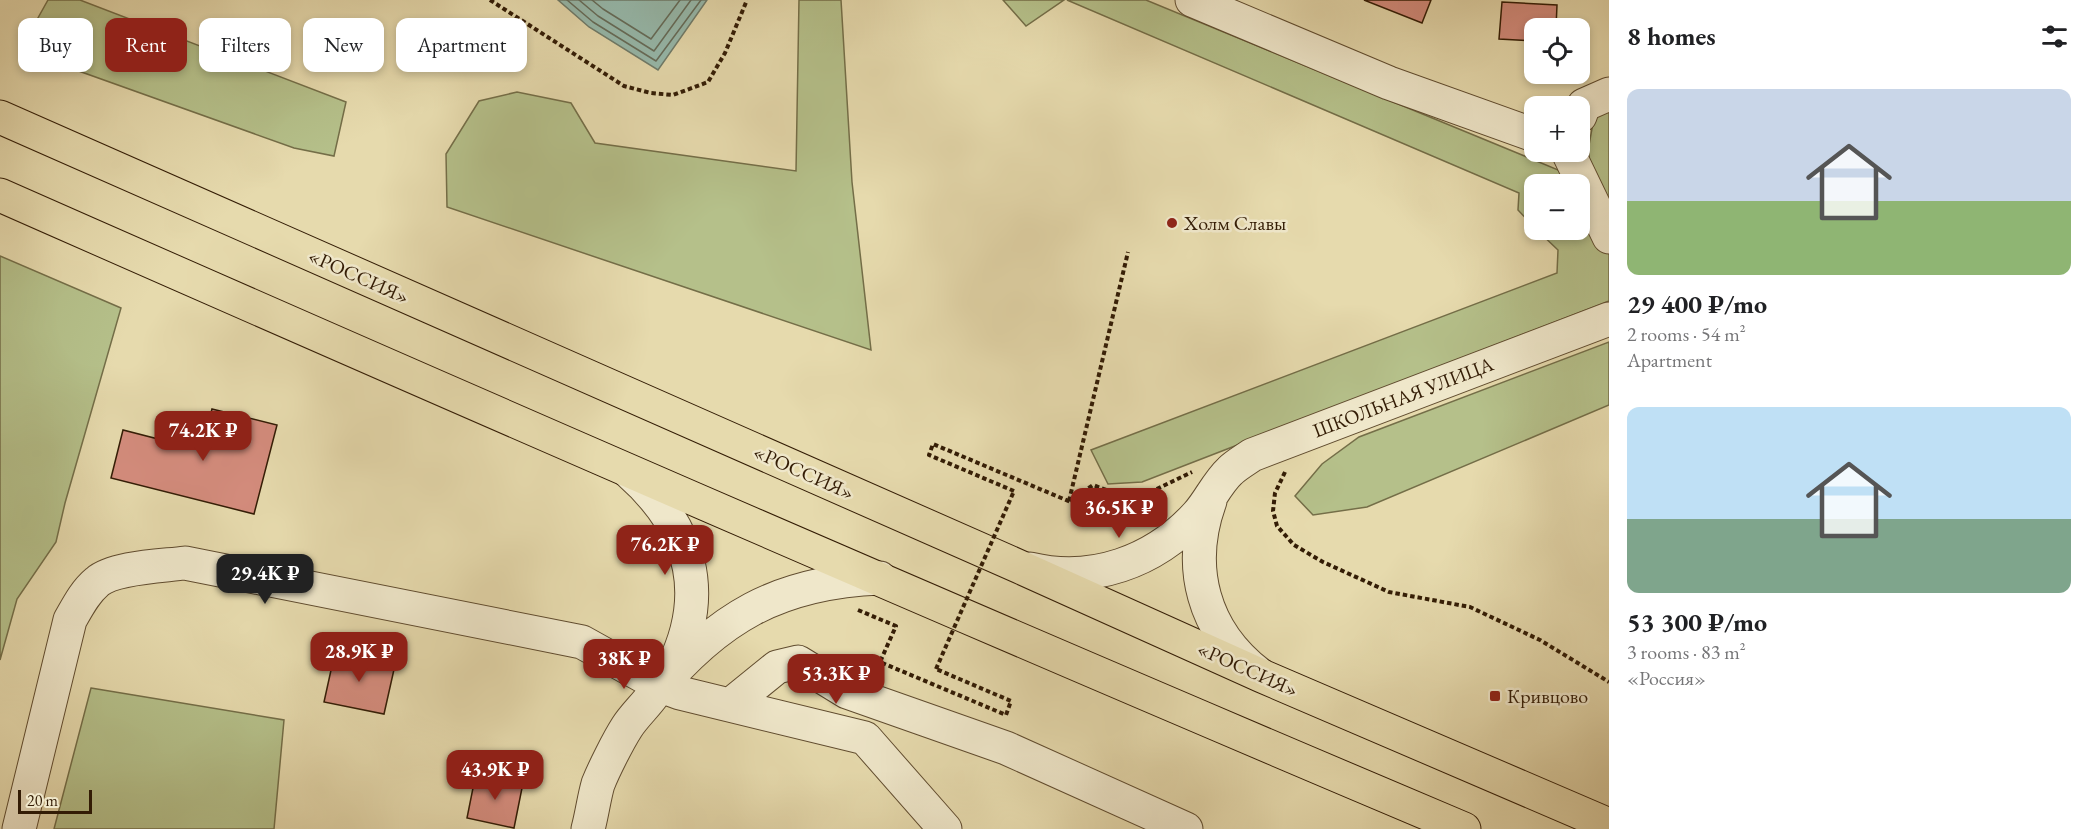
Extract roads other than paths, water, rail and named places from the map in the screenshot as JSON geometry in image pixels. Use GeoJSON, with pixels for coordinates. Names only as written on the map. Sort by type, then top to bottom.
{"type":"FeatureCollection","features":[{"type":"Feature","properties":{"kind":"highway","name":"«РОССИЯ»"},"geometry":{"type":"LineString","coordinates":[[0,117],[1262,676],[1609,825]]}},
{"type":"Feature","properties":{"kind":"highway"},"geometry":{"type":"LineString","coordinates":[[0,195],[630,473],[1464,829]]}},
{"type":"Feature","properties":{"kind":"street"},"geometry":{"type":"LineString","coordinates":[[1192,0],[1389,82],[1524,131]]}},
{"type":"Feature","properties":{"kind":"street"},"geometry":{"type":"LineString","coordinates":[[1590,102],[1609,94]]}},
{"type":"Feature","properties":{"kind":"street"},"geometry":{"type":"LineString","coordinates":[[1574,162],[1609,237]]}},
{"type":"Feature","properties":{"kind":"street","name":"ШКОЛЬНАЯ УЛИЦА"},"geometry":{"type":"LineString","coordinates":[[1212,496],[1229,471],[1252,454],[1609,319]]}},
{"type":"Feature","properties":{"kind":"street"},"geometry":{"type":"LineString","coordinates":[[630,473],[664,507],[676,527],[685,550],[690,573],[692,597],[687,632],[674,666],[661,686]]}},
{"type":"Feature","properties":{"kind":"street"},"geometry":{"type":"LineString","coordinates":[[1020,567],[1042,572],[1085,573],[1127,564],[1166,543],[1190,522],[1212,496]]}},
{"type":"Feature","properties":{"kind":"street"},"geometry":{"type":"LineString","coordinates":[[1212,496],[1200,536],[1199,566],[1204,596],[1211,615],[1232,649],[1262,676]]}},
{"type":"Feature","properties":{"kind":"street"},"geometry":{"type":"LineString","coordinates":[[19,829],[70,620],[84,595],[99,580],[128,570],[185,563],[582,642],[661,686],[680,693],[865,738],[945,829]]}},
{"type":"Feature","properties":{"kind":"street"},"geometry":{"type":"LineString","coordinates":[[588,829],[598,784],[627,727],[689,654],[715,632],[781,595],[813,585],[880,578]]}},
{"type":"Feature","properties":{"kind":"street"},"geometry":{"type":"LineString","coordinates":[[730,705],[777,667],[798,662],[847,692],[1006,748],[1186,829]]}},
{"type":"Feature","properties":{"kind":"water"},"geometry":{"type":"Polygon","coordinates":[[[558,0],[707,0],[658,70],[589,27],[558,0]]]}},
{"type":"Feature","properties":{"kind":"place","name":"Холм Славы"},"geometry":{"type":"Point","coordinates":[1172,223]}},
{"type":"Feature","properties":{"kind":"place","name":"Кривцово"},"geometry":{"type":"Point","coordinates":[1495,696]}}]}
